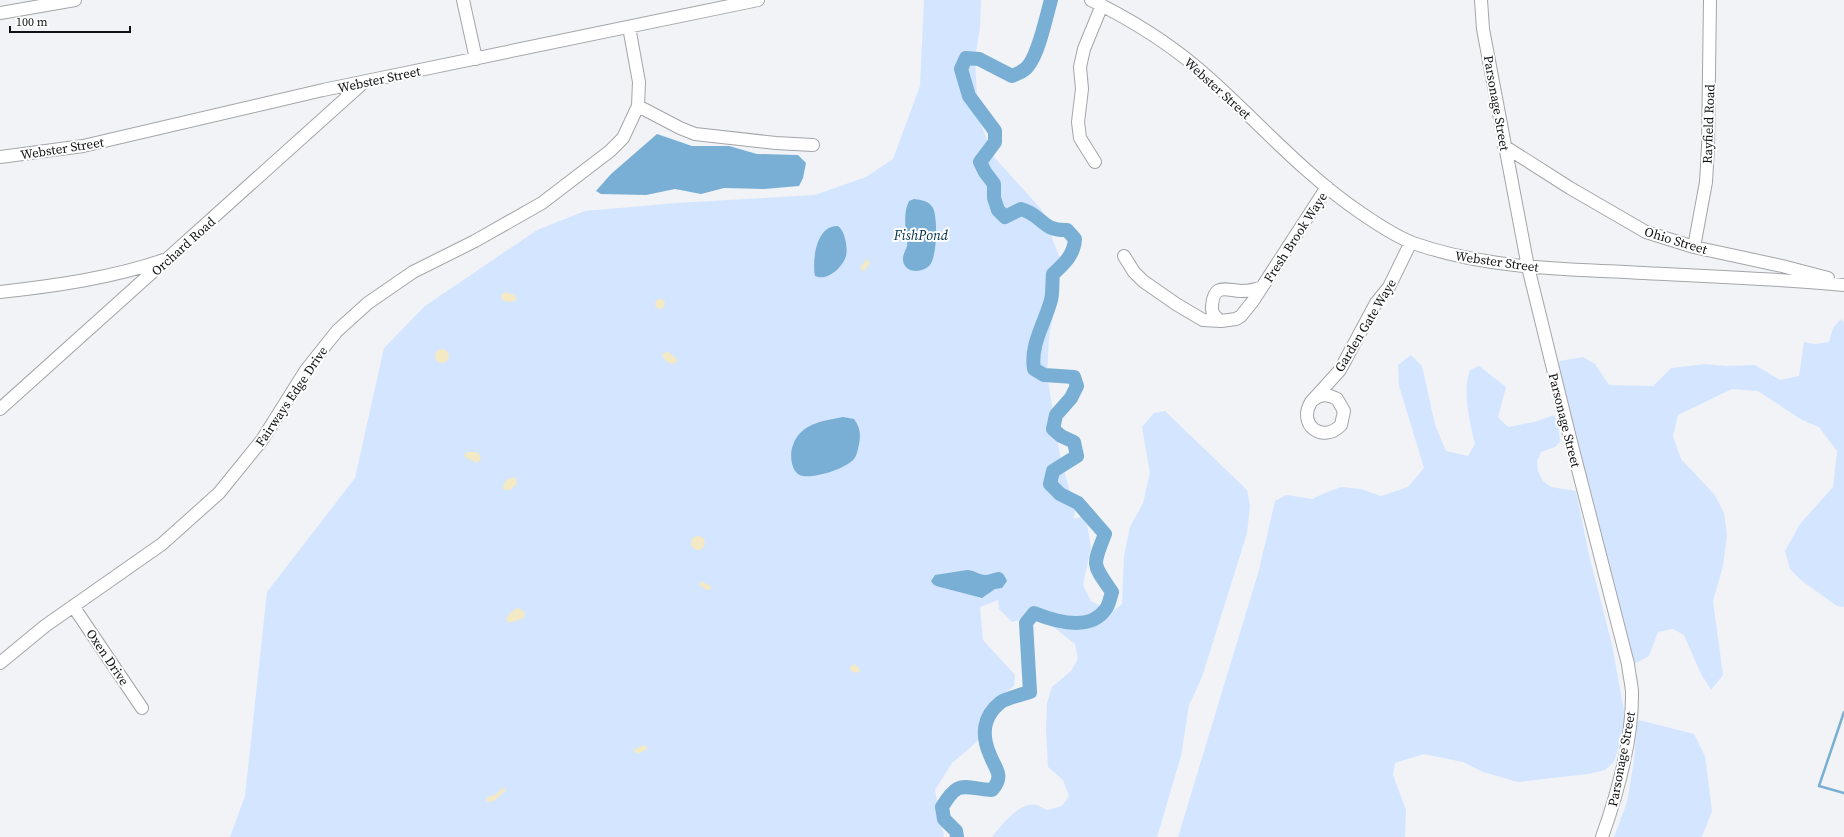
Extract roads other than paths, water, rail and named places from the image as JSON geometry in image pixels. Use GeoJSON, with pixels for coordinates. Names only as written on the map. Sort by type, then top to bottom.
{"type":"FeatureCollection","features":[{"type":"Feature","properties":{"kind":"street"},"geometry":{"type":"LineString","coordinates":[[0,13],[75,0]]}},
{"type":"Feature","properties":{"kind":"street"},"geometry":{"type":"LineString","coordinates":[[463,0],[476,59]]}},
{"type":"Feature","properties":{"kind":"street","name":"Webster Street"},"geometry":{"type":"LineString","coordinates":[[0,157],[83,146],[204,119],[254,105],[758,0]]}},
{"type":"Feature","properties":{"kind":"street","name":"Webster Street"},"geometry":{"type":"LineString","coordinates":[[1090,0],[1138,24],[1181,55],[1210,79],[1327,187],[1360,212],[1411,242],[1471,259],[1528,267],[1844,284]]}},
{"type":"Feature","properties":{"kind":"street","name":"Parsonage Street"},"geometry":{"type":"LineString","coordinates":[[1481,0],[1483,29],[1528,267],[1570,442],[1628,664],[1632,689],[1628,736],[1611,811],[1602,837]]}},
{"type":"Feature","properties":{"kind":"street","name":"Rayfield Road"},"geometry":{"type":"LineString","coordinates":[[1694,247],[1706,182],[1708,147],[1710,0]]}},
{"type":"Feature","properties":{"kind":"street"},"geometry":{"type":"LineString","coordinates":[[1095,162],[1080,138],[1078,122],[1082,89],[1080,68],[1084,49],[1102,6]]}},
{"type":"Feature","properties":{"kind":"street","name":"Fairways Edge Drive"},"geometry":{"type":"LineString","coordinates":[[0,663],[45,626],[162,544],[219,493],[262,440],[306,370],[337,331],[352,317],[396,283],[431,262],[449,255],[542,203],[610,151],[623,138],[638,106],[639,82],[629,27]]}},
{"type":"Feature","properties":{"kind":"street","name":"Orchard Road"},"geometry":{"type":"LineString","coordinates":[[0,409],[365,81]]}},
{"type":"Feature","properties":{"kind":"street"},"geometry":{"type":"LineString","coordinates":[[638,106],[694,134],[776,143],[813,145]]}},
{"type":"Feature","properties":{"kind":"street","name":"Ohio Street"},"geometry":{"type":"LineString","coordinates":[[1504,146],[1632,225],[1660,238],[1782,266],[1844,284]]}},
{"type":"Feature","properties":{"kind":"street","name":"Fresh Brook Waye"},"geometry":{"type":"LineString","coordinates":[[1124,256],[1134,272],[1143,281],[1176,304],[1203,320],[1221,321],[1236,319],[1241,316],[1262,287],[1327,187]]}},
{"type":"Feature","properties":{"kind":"street","name":"Garden Gate Waye"},"geometry":{"type":"LineString","coordinates":[[1311,402],[1340,370],[1376,303],[1390,287],[1411,242]]}},
{"type":"Feature","properties":{"kind":"street"},"geometry":{"type":"LineString","coordinates":[[0,292],[76,282],[146,266],[169,258]]}},
{"type":"Feature","properties":{"kind":"street"},"geometry":{"type":"LineString","coordinates":[[1221,321],[1216,318],[1211,309],[1213,295],[1216,292],[1226,288],[1246,291],[1262,287]]}},
{"type":"Feature","properties":{"kind":"street","name":"Oxen Drive"},"geometry":{"type":"LineString","coordinates":[[73,606],[142,708]]}},
{"type":"Feature","properties":{"kind":"water"},"geometry":{"type":"Polygon","coordinates":[[[657,134],[692,146],[729,146],[757,154],[798,155],[806,163],[803,178],[799,186],[764,189],[724,188],[701,194],[675,189],[646,195],[601,194],[596,191],[611,174],[657,134]]]}},
{"type":"Feature","properties":{"kind":"water","name":"FishPond"},"geometry":{"type":"Polygon","coordinates":[[[914,199],[925,201],[933,208],[935,213],[936,228],[934,254],[930,265],[924,269],[912,271],[906,267],[903,259],[907,245],[905,221],[906,209],[909,201],[914,199]]]}},
{"type":"Feature","properties":{"kind":"water"},"geometry":{"type":"Polygon","coordinates":[[[838,226],[844,236],[847,253],[842,265],[829,275],[824,277],[815,276],[815,253],[820,237],[831,227],[838,226]]]}},
{"type":"Feature","properties":{"kind":"water"},"geometry":{"type":"Polygon","coordinates":[[[843,417],[854,419],[859,428],[860,440],[854,459],[850,463],[830,472],[815,476],[799,475],[792,464],[791,454],[793,445],[801,432],[814,424],[843,417]]]}},
{"type":"Feature","properties":{"kind":"water"},"geometry":{"type":"Polygon","coordinates":[[[967,570],[986,575],[1000,572],[1005,576],[1007,581],[1002,588],[995,589],[982,598],[936,586],[931,581],[935,575],[967,570]]]}},
{"type":"Feature","properties":{"kind":"waterway"},"geometry":{"type":"LineString","coordinates":[[957,837],[956,831],[944,819],[942,807],[957,789],[967,787],[992,790],[996,785],[998,780],[998,772],[985,740],[985,726],[987,720],[990,713],[1001,702],[1030,692],[1026,623],[1034,613],[1051,619],[1071,623],[1090,621],[1098,617],[1106,608],[1112,592],[1098,570],[1096,564],[1096,559],[1105,534],[1078,503],[1060,494],[1050,484],[1053,471],[1077,456],[1074,442],[1061,436],[1053,429],[1056,415],[1071,398],[1077,386],[1074,377],[1044,375],[1034,369],[1033,360],[1036,342],[1051,300],[1053,274],[1065,263],[1073,250],[1075,239],[1067,230],[1052,228],[1034,215],[1021,209],[1005,217],[998,210],[994,198],[994,184],[980,162],[995,142],[995,131],[969,96],[961,69],[966,58],[979,59],[1012,76],[1025,70],[1036,53],[1051,0]]}},
{"type":"Feature","properties":{"kind":"waterway"},"geometry":{"type":"LineString","coordinates":[[1844,712],[1819,786],[1844,793]]}}]}
